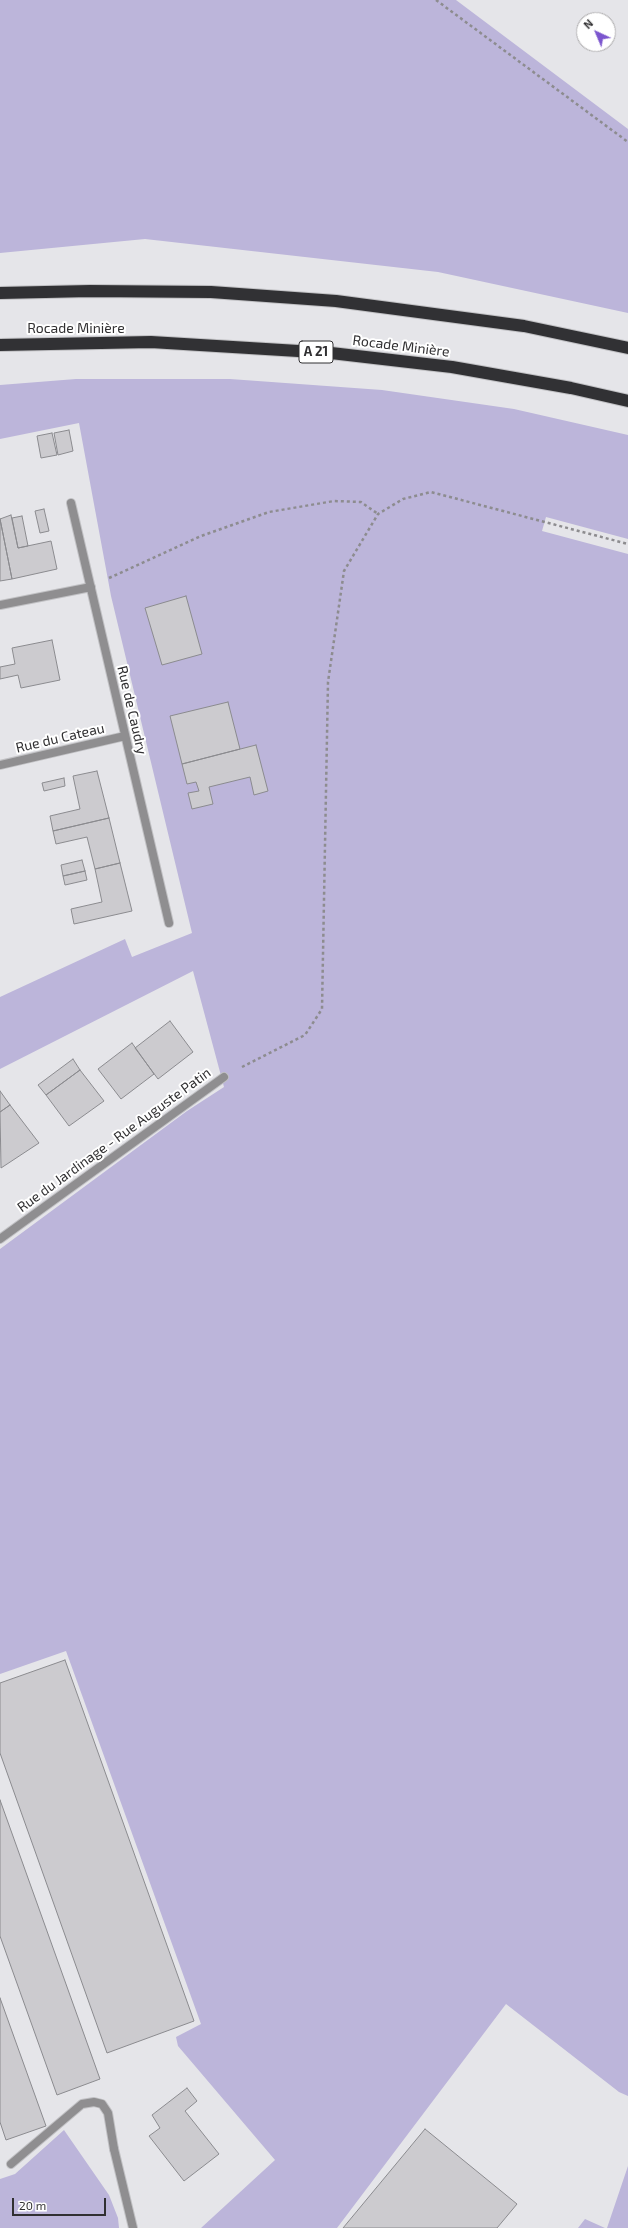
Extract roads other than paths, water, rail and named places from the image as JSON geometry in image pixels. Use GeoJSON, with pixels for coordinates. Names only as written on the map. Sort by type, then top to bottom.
{"type":"FeatureCollection","features":[{"type":"Feature","properties":{"kind":"highway"},"geometry":{"type":"LineString","coordinates":[[0,293],[90,291],[211,292],[336,301],[524,326],[628,348]]}},
{"type":"Feature","properties":{"kind":"highway","name":"Rocade Minière"},"geometry":{"type":"LineString","coordinates":[[0,344],[151,342],[331,353],[452,367],[571,388],[628,401]]}},
{"type":"Feature","properties":{"kind":"street","name":"Rue de Caudry"},"geometry":{"type":"LineString","coordinates":[[71,503],[169,923]]}},
{"type":"Feature","properties":{"kind":"street"},"geometry":{"type":"LineString","coordinates":[[0,605],[90,587]]}},
{"type":"Feature","properties":{"kind":"street","name":"Rue du Cateau"},"geometry":{"type":"LineString","coordinates":[[0,765],[125,736]]}},
{"type":"Feature","properties":{"kind":"street","name":"Rue du Jardinage - Rue Auguste Patin"},"geometry":{"type":"LineString","coordinates":[[0,1239],[224,1077]]}},
{"type":"Feature","properties":{"kind":"street"},"geometry":{"type":"LineString","coordinates":[[11,2164],[82,2104],[94,2102],[102,2104],[108,2113],[114,2149],[133,2228]]}}]}
